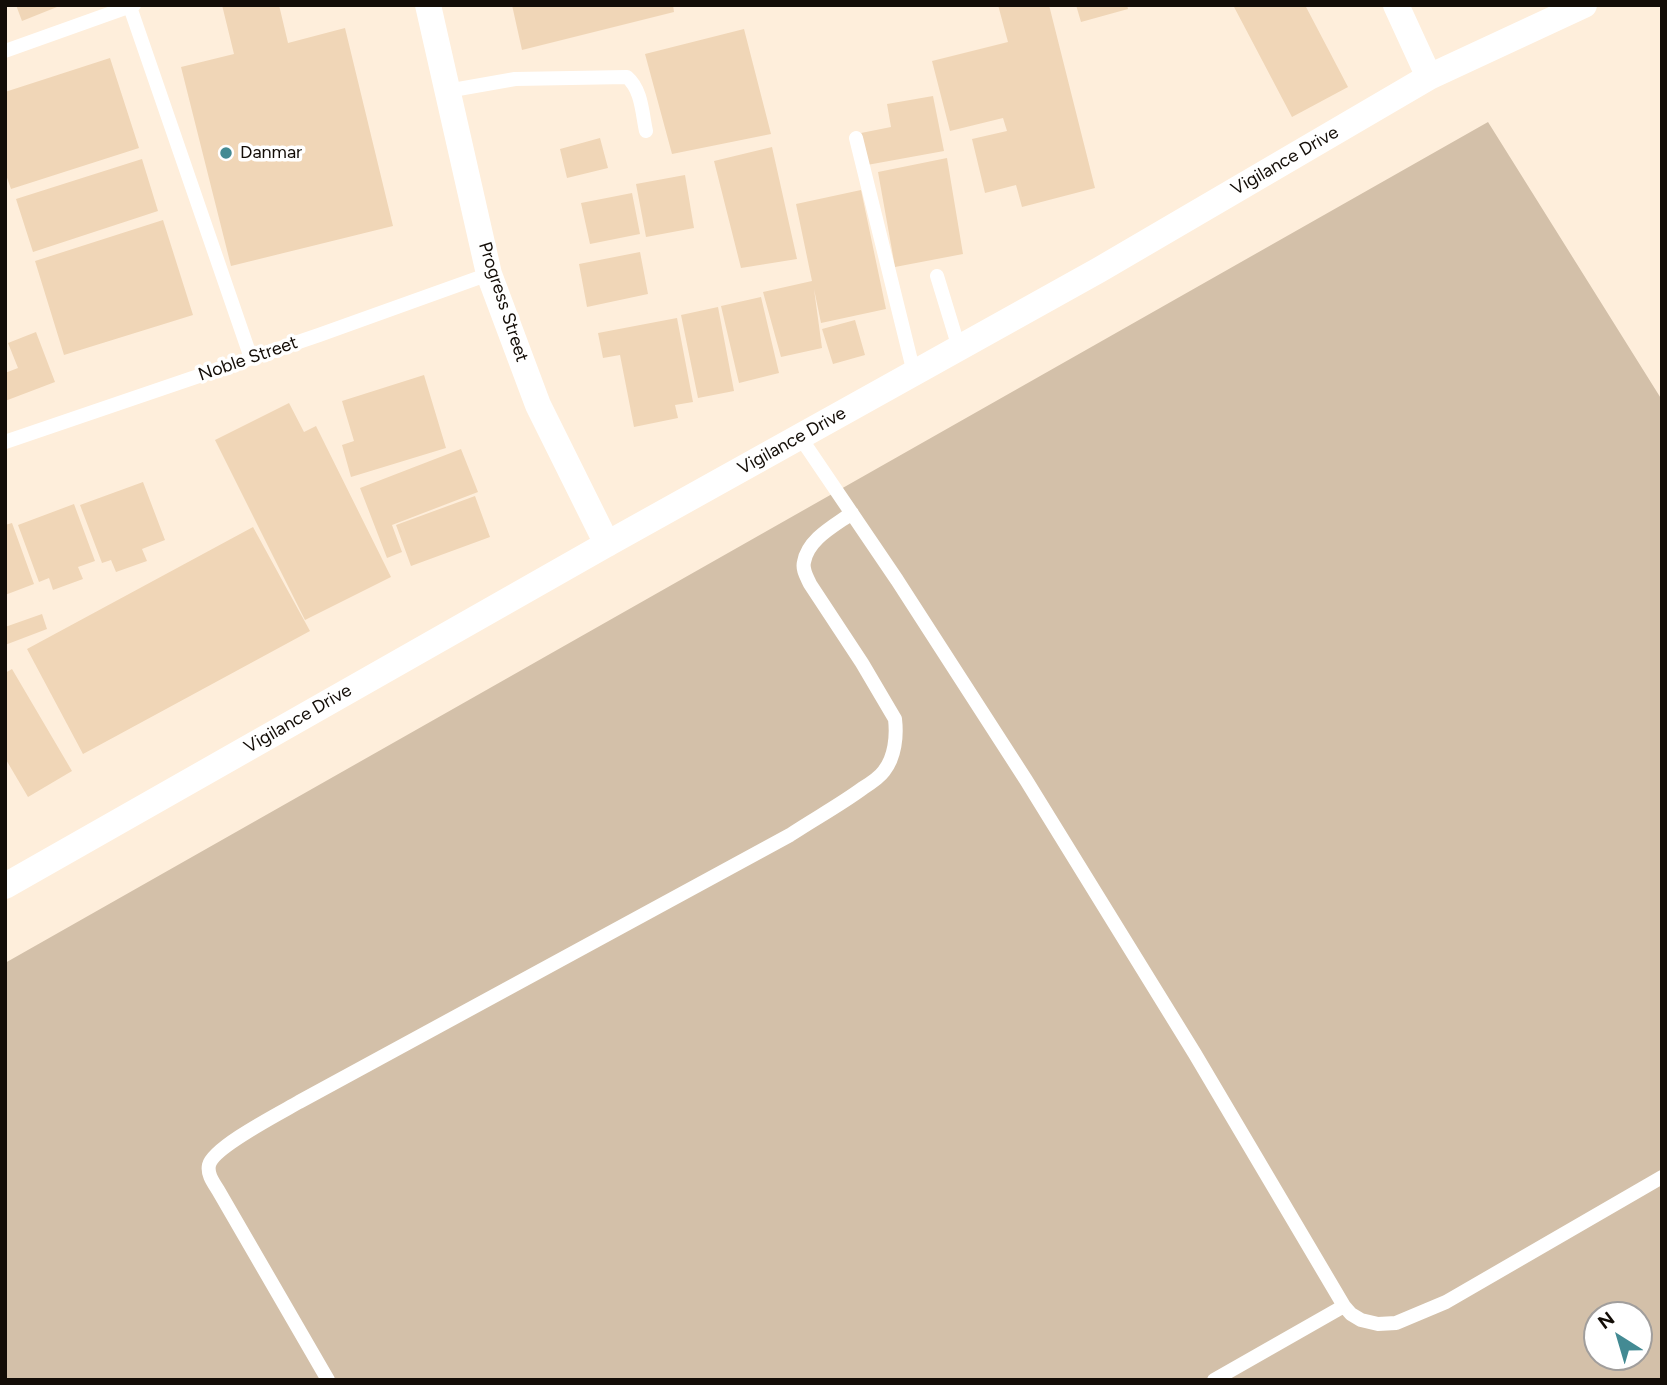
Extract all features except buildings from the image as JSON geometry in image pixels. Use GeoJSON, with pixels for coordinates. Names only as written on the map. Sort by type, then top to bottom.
{"type":"FeatureCollection","features":[{"type":"Feature","properties":{"kind":"street","name":"Progress Street"},"geometry":{"type":"LineString","coordinates":[[428,5],[489,274],[538,405],[607,544]]}},
{"type":"Feature","properties":{"kind":"street"},"geometry":{"type":"LineString","coordinates":[[1396,5],[1429,77]]}},
{"type":"Feature","properties":{"kind":"street","name":"Vigilance Drive"},"geometry":{"type":"LineString","coordinates":[[5,886],[607,544],[1099,270],[1429,77],[1584,5]]}},
{"type":"Feature","properties":{"kind":"lane"},"geometry":{"type":"LineString","coordinates":[[5,51],[132,6],[251,358]]}},
{"type":"Feature","properties":{"kind":"lane"},"geometry":{"type":"LineString","coordinates":[[447,91],[515,79],[627,77],[637,89],[646,131]]}},
{"type":"Feature","properties":{"kind":"lane"},"geometry":{"type":"LineString","coordinates":[[856,138],[914,373]]}},
{"type":"Feature","properties":{"kind":"lane","name":"Noble Street"},"geometry":{"type":"LineString","coordinates":[[5,442],[489,274]]}},
{"type":"Feature","properties":{"kind":"lane"},"geometry":{"type":"LineString","coordinates":[[937,276],[959,348]]}},
{"type":"Feature","properties":{"kind":"lane"},"geometry":{"type":"LineString","coordinates":[[800,436],[990,725],[1139,963],[1343,1306],[1351,1314],[1361,1320],[1378,1324],[1396,1323],[1447,1302],[1662,1177]]}},
{"type":"Feature","properties":{"kind":"lane"},"geometry":{"type":"LineString","coordinates":[[328,1380],[209,1175],[210,1160],[232,1141],[299,1102],[790,835],[879,778],[886,769],[895,746],[895,719],[810,584],[803,563],[811,546],[852,513]]}},
{"type":"Feature","properties":{"kind":"lane"},"geometry":{"type":"LineString","coordinates":[[1214,1380],[1343,1306]]}},
{"type":"Feature","properties":{"kind":"shaded area"},"geometry":{"type":"Polygon","coordinates":[[[1488,122],[1662,400],[1662,1380],[5,1380],[5,963],[1488,122]]]}},
{"type":"Feature","properties":{"kind":"place","name":"Danmar"},"geometry":{"type":"Point","coordinates":[226,153]}}]}
